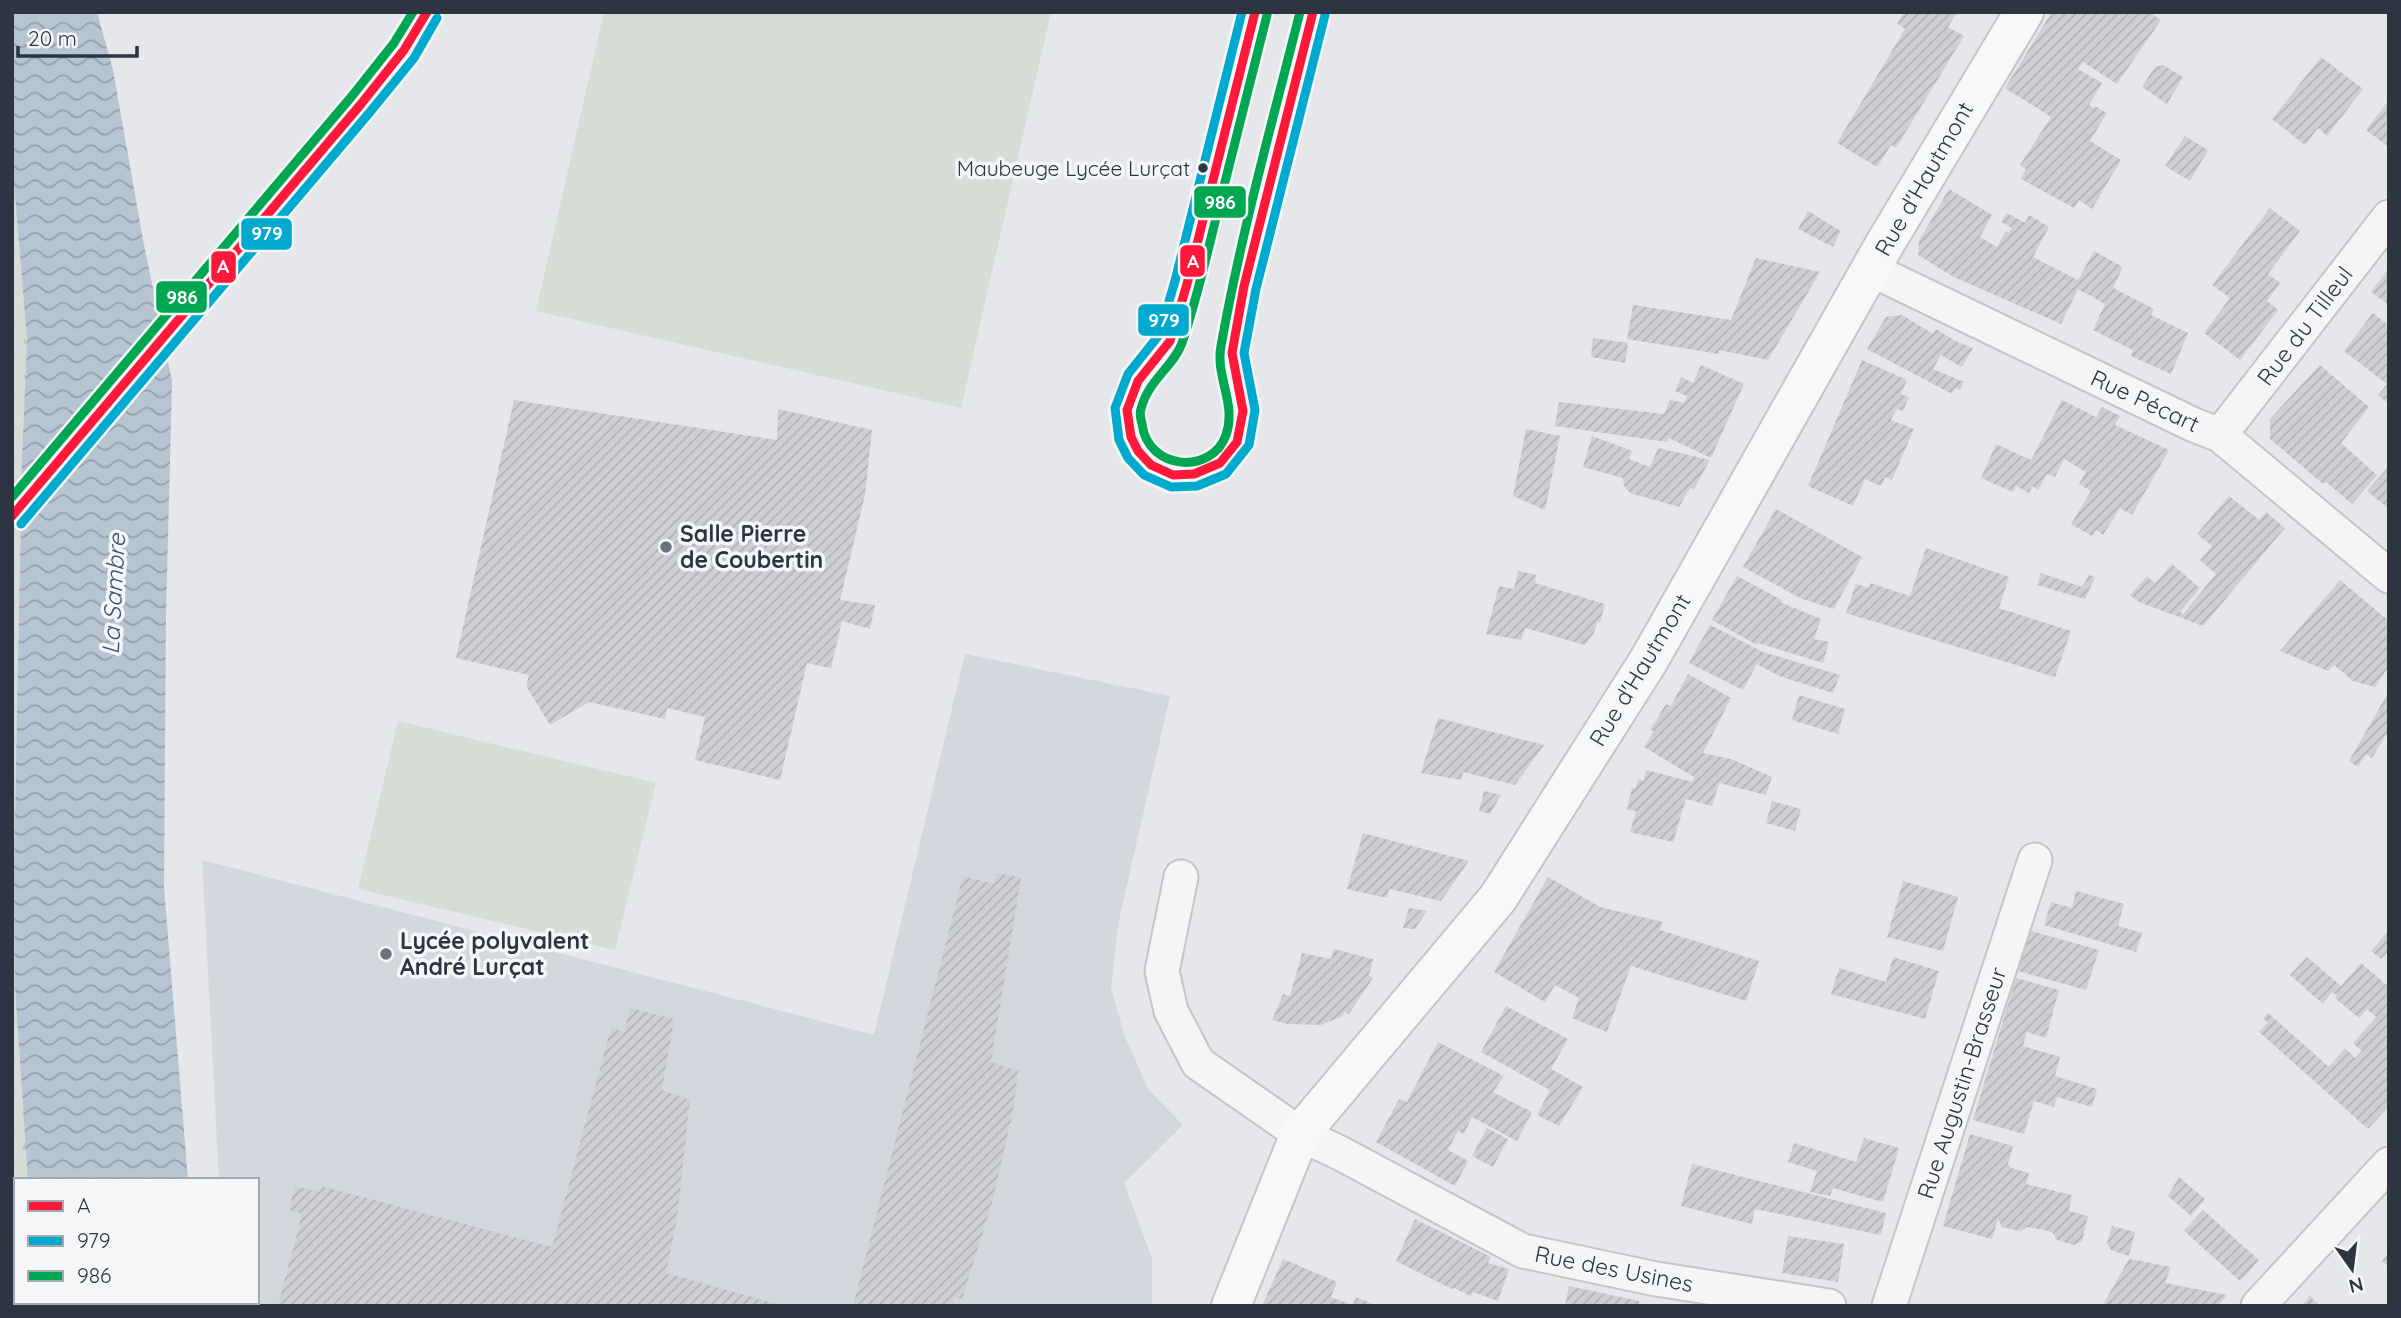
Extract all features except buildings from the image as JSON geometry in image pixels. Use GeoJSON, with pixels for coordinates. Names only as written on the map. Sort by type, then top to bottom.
{"type":"FeatureCollection","features":[{"type":"Feature","properties":{"kind":"street","name":"Rue d'Hautmont"},"geometry":{"type":"LineString","coordinates":[[1231,1306],[1300,1134],[1498,898],[1649,660],[1883,247],[2024,12]]}},
{"type":"Feature","properties":{"kind":"street","name":"Rue du Tilleul"},"geometry":{"type":"LineString","coordinates":[[2220,435],[2389,217]]}},
{"type":"Feature","properties":{"kind":"street","name":"Rue Pécart"},"geometry":{"type":"LineString","coordinates":[[1872,270],[2194,425],[2220,435],[2389,576]]}},
{"type":"Feature","properties":{"kind":"street","name":"Rue Augustin-Brasseur"},"geometry":{"type":"LineString","coordinates":[[1889,1306],[2035,860]]}},
{"type":"Feature","properties":{"kind":"street","name":"Rue des Usines"},"geometry":{"type":"LineString","coordinates":[[1181,877],[1162,971],[1171,1012],[1198,1063],[1300,1134],[1523,1251],[1656,1279],[1829,1306]]}},
{"type":"Feature","properties":{"kind":"street"},"geometry":{"type":"LineString","coordinates":[[2258,1306],[2389,1164]]}},
{"type":"Feature","properties":{"kind":"lane"},"geometry":{"type":"LineString","coordinates":[[12,516],[361,104],[404,50],[427,12]]}},
{"type":"Feature","properties":{"kind":"lane"},"geometry":{"type":"LineString","coordinates":[[1255,12],[1187,284],[1170,341],[1138,381],[1127,410],[1131,437],[1138,451],[1151,465],[1173,475],[1194,474],[1220,463],[1237,442],[1243,411],[1232,353],[1244,286],[1313,12]]}},
{"type":"Feature","properties":{"kind":"shaded area","name":"Lycée polyvalent André Lurçat"},"geometry":{"type":"Polygon","coordinates":[[[965,654],[1170,696],[1119,920],[1111,988],[1125,1037],[1148,1089],[1183,1125],[1124,1183],[1152,1258],[1152,1306],[225,1306],[259,1304],[259,1178],[219,1178],[202,860],[874,1035],[965,654]]]}},
{"type":"Feature","properties":{"kind":"green space"},"geometry":{"type":"Polygon","coordinates":[[[604,12],[1051,12],[961,408],[536,311],[604,12]]]}},
{"type":"Feature","properties":{"kind":"green space"},"geometry":{"type":"Polygon","coordinates":[[[12,159],[27,340],[22,457],[14,870],[15,988],[22,1093],[12,1099],[12,159]]]}},
{"type":"Feature","properties":{"kind":"green space"},"geometry":{"type":"Polygon","coordinates":[[[398,721],[656,783],[615,950],[358,889],[398,721]]]}},
{"type":"Feature","properties":{"kind":"green space"},"geometry":{"type":"Polygon","coordinates":[[[22,1093],[29,1178],[14,1178],[14,1304],[39,1306],[12,1306],[12,1099],[22,1093]]]}},
{"type":"Feature","properties":{"kind":"water","name":"La Sambre"},"geometry":{"type":"Polygon","coordinates":[[[12,12],[97,12],[113,70],[143,240],[172,381],[166,614],[164,887],[188,1178],[28,1178],[15,988],[14,870],[22,457],[27,340],[12,159],[12,12]]]}},
{"type":"Feature","properties":{"kind":"water"},"geometry":{"type":"Polygon","coordinates":[[[38,1304],[193,1304],[193,1306],[38,1304]]]}},
{"type":"Feature","properties":{"kind":"transit line","name":"986"},"geometry":{"type":"LineString","coordinates":[[12,497],[352,96],[394,43],[413,12]]}},
{"type":"Feature","properties":{"kind":"transit line","name":"A"},"geometry":{"type":"LineString","coordinates":[[12,516],[361,104],[404,50],[427,12]]}},
{"type":"Feature","properties":{"kind":"transit line","name":"979"},"geometry":{"type":"LineString","coordinates":[[1242,12],[1159,335],[1128,374],[1115,408],[1119,440],[1128,458],[1144,475],[1171,487],[1197,486],[1226,474],[1249,445],[1255,410],[1244,353],[1256,289],[1325,15]]}},
{"type":"Feature","properties":{"kind":"transit line","name":"A"},"geometry":{"type":"LineString","coordinates":[[1255,12],[1187,284],[1170,341],[1138,381],[1127,410],[1131,437],[1138,451],[1151,465],[1173,475],[1194,474],[1220,463],[1237,442],[1243,411],[1232,353],[1244,286],[1313,12]]}},
{"type":"Feature","properties":{"kind":"transit line","name":"986"},"geometry":{"type":"LineString","coordinates":[[1267,15],[1202,276],[1182,343],[1149,390],[1140,411],[1147,440],[1156,451],[1168,459],[1181,462],[1208,457],[1219,448],[1229,424],[1228,401],[1221,368],[1221,346],[1247,220],[1300,12]]}},
{"type":"Feature","properties":{"kind":"transit line","name":"979"},"geometry":{"type":"LineString","coordinates":[[21,524],[370,112],[414,58],[437,18]]}},
{"type":"Feature","properties":{"kind":"place","name":"Maubeuge Lycée Lurçat"},"geometry":{"type":"Point","coordinates":[1203,168]}},
{"type":"Feature","properties":{"kind":"place","name":"Salle Pierre de Coubertin"},"geometry":{"type":"Point","coordinates":[666,547]}},
{"type":"Feature","properties":{"kind":"place","name":"Lycée polyvalent André Lurçat"},"geometry":{"type":"Point","coordinates":[386,954]}}]}
